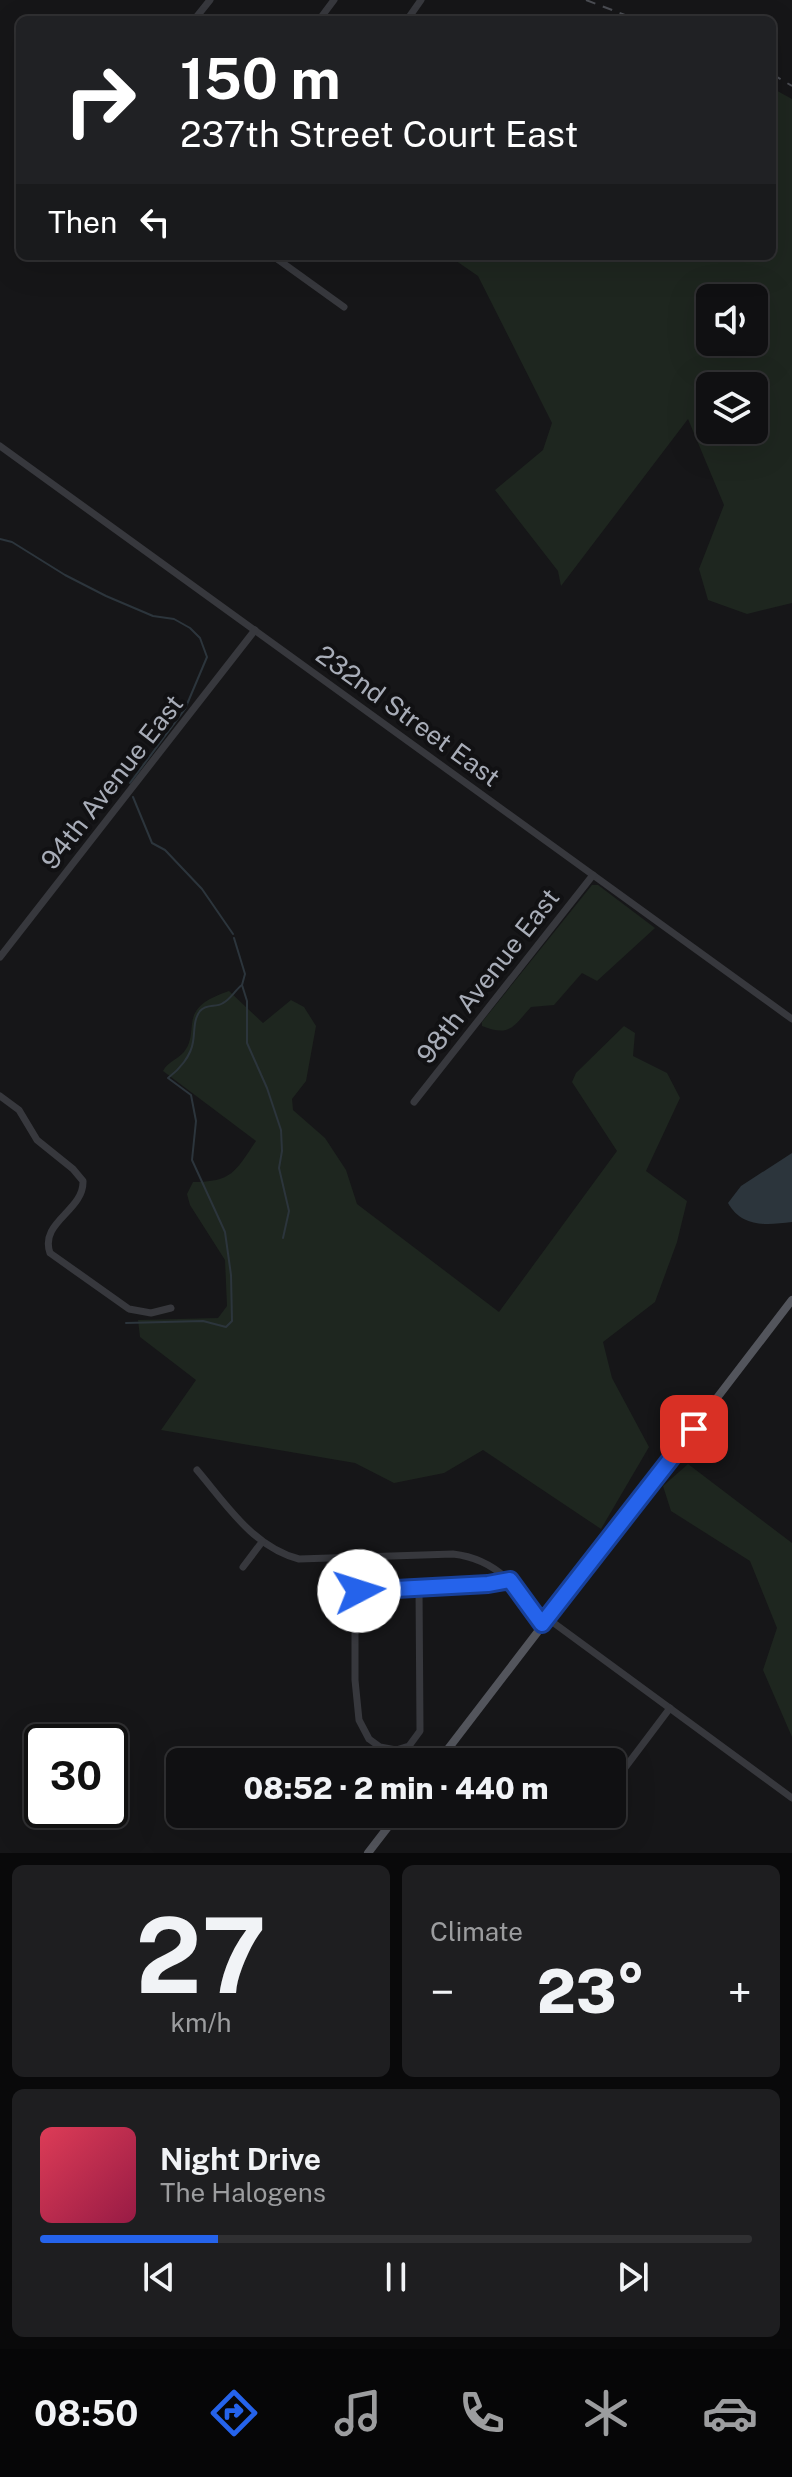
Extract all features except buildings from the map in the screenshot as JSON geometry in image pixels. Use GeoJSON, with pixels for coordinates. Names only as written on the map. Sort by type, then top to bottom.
{"type":"FeatureCollection","features":[{"type":"Feature","properties":{"kind":"main road"},"geometry":{"type":"LineString","coordinates":[[449,1748],[792,1300]]}},
{"type":"Feature","properties":{"kind":"main road"},"geometry":{"type":"LineString","coordinates":[[368,1853],[387,1828]]}},
{"type":"Feature","properties":{"kind":"street"},"geometry":{"type":"LineString","coordinates":[[197,16],[210,0]]}},
{"type":"Feature","properties":{"kind":"street"},"geometry":{"type":"LineString","coordinates":[[279,260],[344,307]]}},
{"type":"Feature","properties":{"kind":"street","name":"232nd Street East"},"geometry":{"type":"LineString","coordinates":[[0,446],[792,1019]]}},
{"type":"Feature","properties":{"kind":"street","name":"94th Avenue East"},"geometry":{"type":"LineString","coordinates":[[0,957],[255,630]]}},
{"type":"Feature","properties":{"kind":"street","name":"98th Avenue East"},"geometry":{"type":"LineString","coordinates":[[414,1102],[593,875]]}},
{"type":"Feature","properties":{"kind":"street"},"geometry":{"type":"LineString","coordinates":[[0,1096],[19,1110],[37,1140],[83,1181],[81,1194],[51,1232],[48,1248],[59,1261],[129,1309],[151,1313],[171,1308]]}},
{"type":"Feature","properties":{"kind":"street"},"geometry":{"type":"LineString","coordinates":[[197,1470],[262,1542],[283,1554],[299,1559],[466,1555],[486,1562],[510,1580],[544,1621],[792,1798]]}},
{"type":"Feature","properties":{"kind":"street"},"geometry":{"type":"LineString","coordinates":[[243,1567],[262,1542]]}},
{"type":"Feature","properties":{"kind":"street"},"geometry":{"type":"LineString","coordinates":[[419,1587],[420,1731],[405,1748],[385,1749],[369,1739],[358,1717],[355,1593],[378,1588],[488,1584],[510,1580]]}},
{"type":"Feature","properties":{"kind":"street"},"geometry":{"type":"LineString","coordinates":[[626,1766],[670,1708]]}},
{"type":"Feature","properties":{"kind":"shaded area"},"geometry":{"type":"Polygon","coordinates":[[[776,90],[792,99],[792,603],[747,614],[708,600],[699,569],[724,505],[698,444],[768,444],[768,372],[696,372],[696,438],[688,419],[561,586],[558,571],[495,490],[543,450],[552,423],[478,276],[455,260],[776,260],[776,90]]]}},
{"type":"Feature","properties":{"kind":"shaded area"},"geometry":{"type":"Polygon","coordinates":[[[592,885],[598,885],[655,928],[597,981],[582,973],[554,1005],[531,1007],[515,1025],[505,1030],[482,1026],[482,1022],[592,885]]]}},
{"type":"Feature","properties":{"kind":"shaded area"},"geometry":{"type":"Polygon","coordinates":[[[229,991],[263,1023],[291,1000],[304,1007],[316,1026],[306,1081],[292,1099],[293,1110],[325,1138],[346,1170],[357,1204],[499,1312],[617,1151],[572,1082],[576,1073],[624,1026],[635,1033],[633,1056],[667,1073],[680,1098],[646,1171],[687,1201],[677,1242],[655,1302],[603,1342],[612,1378],[649,1447],[601,1529],[483,1450],[444,1473],[394,1483],[355,1463],[161,1430],[196,1380],[140,1337],[138,1320],[218,1318],[227,1306],[225,1260],[190,1205],[187,1194],[193,1182],[216,1180],[231,1173],[256,1141],[163,1071],[188,1046],[194,1017],[200,1006],[229,991]]]}},
{"type":"Feature","properties":{"kind":"shaded area"},"geometry":{"type":"Polygon","coordinates":[[[792,1153],[792,1222],[756,1223],[740,1217],[728,1203],[741,1186],[792,1153]]]}},
{"type":"Feature","properties":{"kind":"shaded area"},"geometry":{"type":"Polygon","coordinates":[[[688,1464],[792,1543],[792,1737],[763,1670],[777,1628],[750,1561],[671,1511],[663,1486],[688,1464]]]}},
{"type":"Feature","properties":{"kind":"waterway"},"geometry":{"type":"LineString","coordinates":[[0,539],[12,542],[106,596],[153,616],[174,619],[200,638],[207,657],[185,709],[130,783]]}},
{"type":"Feature","properties":{"kind":"waterway"},"geometry":{"type":"LineString","coordinates":[[133,797],[152,843],[165,850],[202,889],[233,934]]}},
{"type":"Feature","properties":{"kind":"waterway"},"geometry":{"type":"LineString","coordinates":[[234,938],[245,974],[242,985],[247,1001],[247,1043],[281,1130],[279,1168],[289,1211],[283,1238]]}},
{"type":"Feature","properties":{"kind":"waterway"},"geometry":{"type":"LineString","coordinates":[[126,1323],[203,1321],[226,1327],[232,1321],[231,1275],[225,1232],[192,1160],[196,1121],[191,1095],[168,1078],[190,1052],[200,1011],[226,1001],[242,985]]}},
{"type":"Feature","properties":{"kind":"railway"},"geometry":{"type":"LineString","coordinates":[[586,0],[628,16]]}},
{"type":"Feature","properties":{"kind":"railway"},"geometry":{"type":"LineString","coordinates":[[776,76],[792,86]]}},
{"type":"Feature","properties":{"kind":"route"},"geometry":{"type":"LineString","coordinates":[[359,1591],[510,1580],[542,1624],[694,1429]]}}]}
